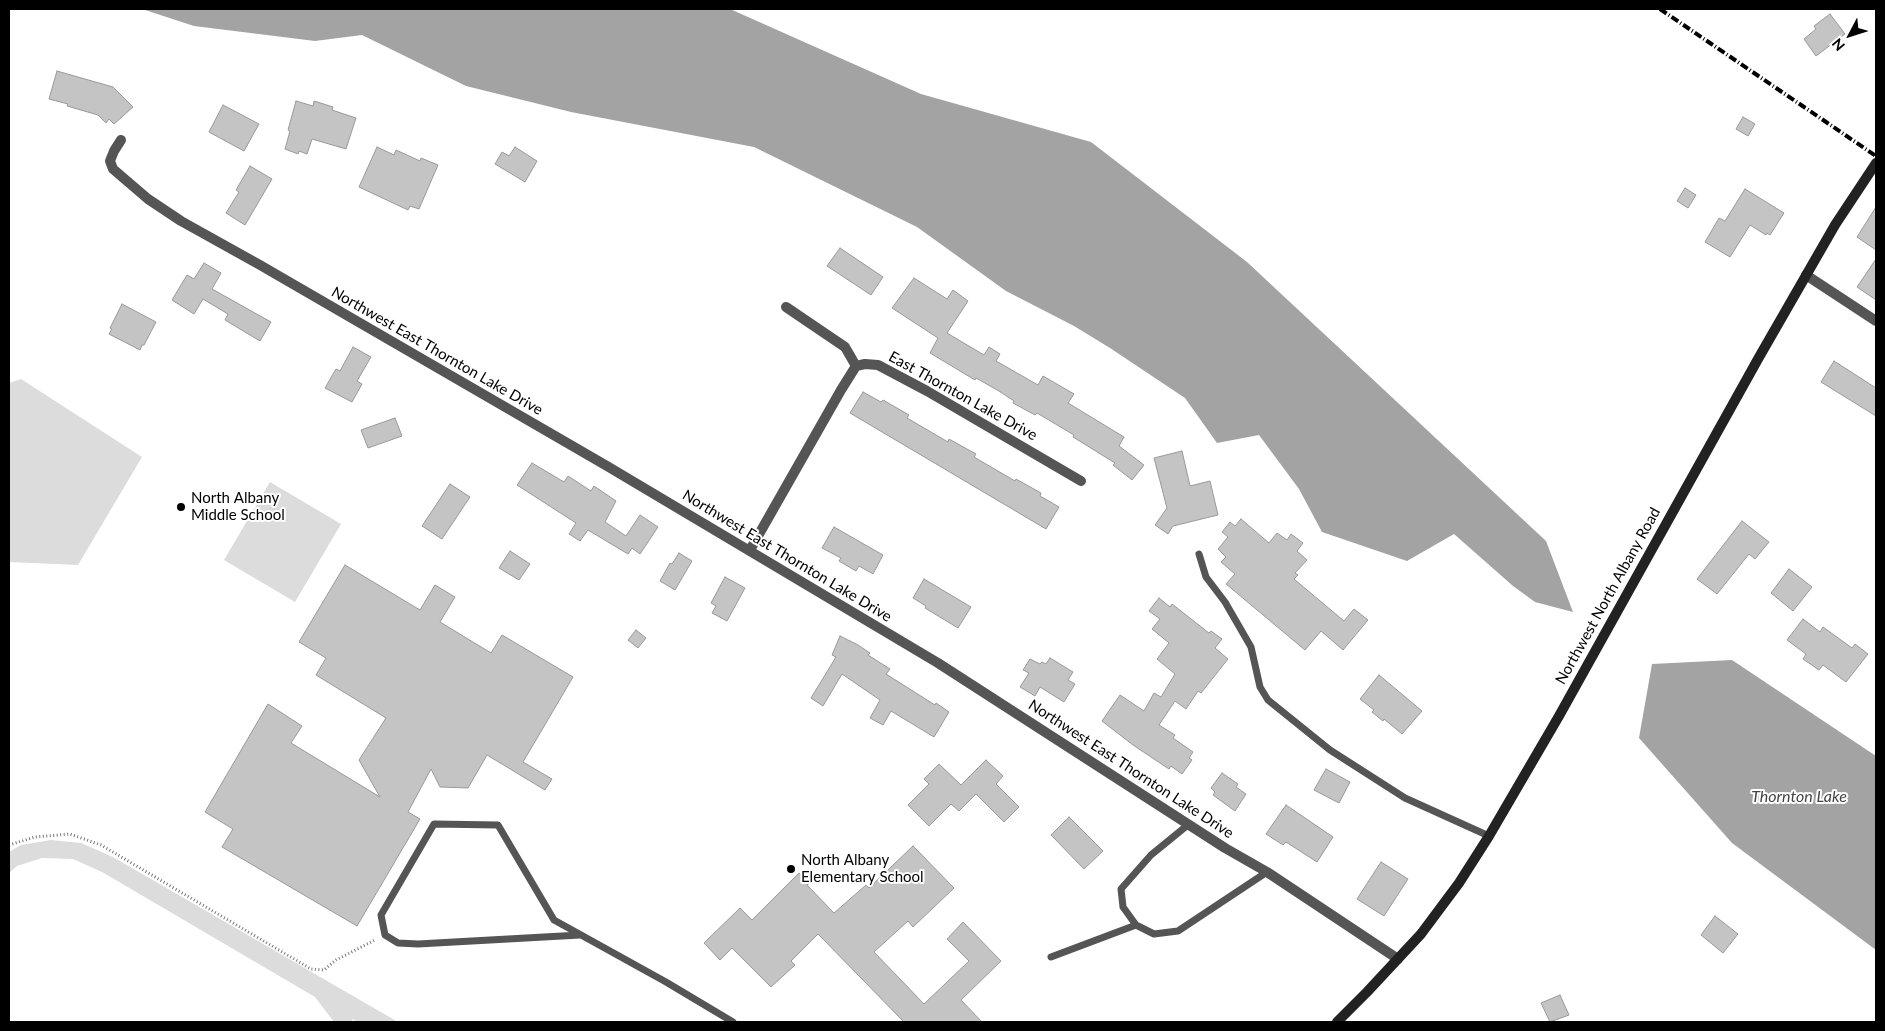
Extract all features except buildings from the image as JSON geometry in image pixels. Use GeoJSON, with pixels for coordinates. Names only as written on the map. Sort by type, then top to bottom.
{"type":"FeatureCollection","features":[{"type":"Feature","properties":{"kind":"main road","name":"Northwest North Albany Road"},"geometry":{"type":"LineString","coordinates":[[1337,1022],[1421,934],[1459,883],[1489,836],[1559,716],[1806,274],[1835,225],[1876,163]]}},
{"type":"Feature","properties":{"kind":"street","name":"Northwest East Thornton Lake Drive"},"geometry":{"type":"LineString","coordinates":[[121,140],[110,161],[113,169],[148,198],[181,221],[267,268],[750,550],[766,562],[938,663],[1267,872],[1398,959]]}},
{"type":"Feature","properties":{"kind":"street"},"geometry":{"type":"LineString","coordinates":[[1806,274],[1876,321]]}},
{"type":"Feature","properties":{"kind":"street"},"geometry":{"type":"LineString","coordinates":[[750,550],[856,366],[845,347],[786,307]]}},
{"type":"Feature","properties":{"kind":"street","name":"East Thornton Lake Drive"},"geometry":{"type":"LineString","coordinates":[[856,366],[865,364],[878,365],[927,391],[1081,480]]}},
{"type":"Feature","properties":{"kind":"lane"},"geometry":{"type":"LineString","coordinates":[[1199,554],[1206,577],[1225,602],[1251,648],[1260,687],[1268,700],[1330,750],[1404,798],[1489,836]]}},
{"type":"Feature","properties":{"kind":"lane"},"geometry":{"type":"LineString","coordinates":[[580,935],[418,944],[398,943],[384,935],[381,915],[434,824],[498,825],[554,920],[666,982],[733,1022]]}},
{"type":"Feature","properties":{"kind":"lane"},"geometry":{"type":"LineString","coordinates":[[1189,824],[1151,855],[1121,889],[1123,907],[1136,925],[1154,934],[1178,931],[1267,872]]}},
{"type":"Feature","properties":{"kind":"lane"},"geometry":{"type":"LineString","coordinates":[[1051,957],[1136,925]]}},
{"type":"Feature","properties":{"kind":"path"},"geometry":{"type":"LineString","coordinates":[[9,845],[34,837],[70,834],[101,845],[311,970],[324,970],[336,960],[384,935]]}},
{"type":"Feature","properties":{"kind":"shaded area"},"geometry":{"type":"Polygon","coordinates":[[[21,379],[142,457],[78,565],[9,562],[9,383],[21,379]]]}},
{"type":"Feature","properties":{"kind":"shaded area"},"geometry":{"type":"Polygon","coordinates":[[[270,482],[341,524],[295,602],[224,560],[270,482]]]}},
{"type":"Feature","properties":{"kind":"shaded area"},"geometry":{"type":"Polygon","coordinates":[[[51,840],[81,843],[113,857],[398,1022],[358,1022],[352,1019],[353,1022],[334,1022],[315,997],[102,872],[73,859],[42,858],[17,866],[9,873],[9,852],[21,845],[51,840]]]}},
{"type":"Feature","properties":{"kind":"water"},"geometry":{"type":"Polygon","coordinates":[[[142,9],[730,9],[921,94],[1091,142],[1247,262],[1546,541],[1573,612],[1535,602],[1513,586],[1454,534],[1407,561],[1322,532],[1299,489],[1259,435],[1217,443],[1185,398],[1110,348],[1074,326],[1006,291],[917,227],[754,147],[571,112],[466,86],[362,35],[315,41],[194,26],[142,9]]]}},
{"type":"Feature","properties":{"kind":"water","name":"Thornton Lake"},"geometry":{"type":"Polygon","coordinates":[[[1732,660],[1876,756],[1876,950],[1732,843],[1639,738],[1652,664],[1732,660]]]}},
{"type":"Feature","properties":{"kind":"railway"},"geometry":{"type":"LineString","coordinates":[[1660,9],[1876,156]]}},
{"type":"Feature","properties":{"kind":"place","name":"North Albany Middle School"},"geometry":{"type":"Point","coordinates":[181,507]}},
{"type":"Feature","properties":{"kind":"place","name":"North Albany Elementary School"},"geometry":{"type":"Point","coordinates":[791,869]}}]}
